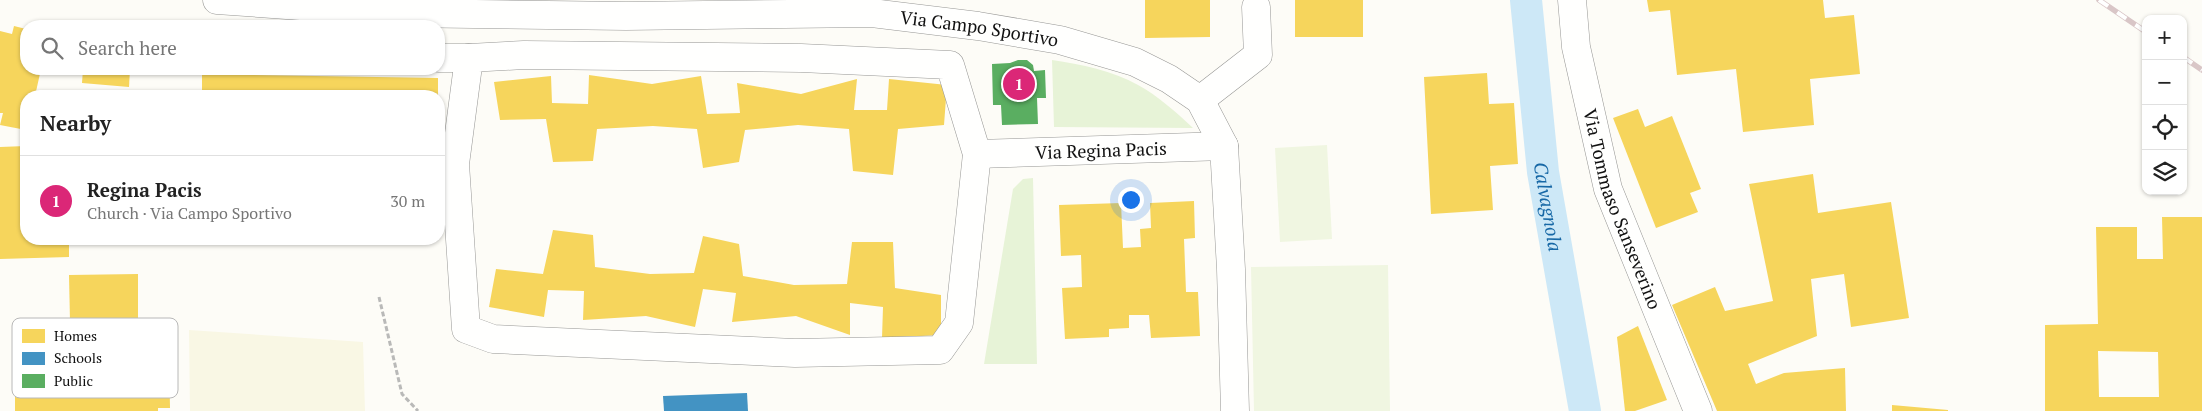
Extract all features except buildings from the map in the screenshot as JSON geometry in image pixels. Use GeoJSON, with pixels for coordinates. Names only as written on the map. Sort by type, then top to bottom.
{"type":"FeatureCollection","features":[{"type":"Feature","properties":{"kind":"street","name":"Via Campo Sportivo"},"geometry":{"type":"LineString","coordinates":[[218,0],[399,13],[626,16],[737,7],[872,13],[978,26],[1060,40],[1135,62],[1169,78],[1200,100],[1224,146],[1235,411]]}},
{"type":"Feature","properties":{"kind":"street","name":"Via Tommaso Sanseverino"},"geometry":{"type":"LineString","coordinates":[[1572,0],[1576,47],[1608,189],[1698,411]]}},
{"type":"Feature","properties":{"kind":"street"},"geometry":{"type":"LineString","coordinates":[[1200,100],[1258,55],[1256,7]]}},
{"type":"Feature","properties":{"kind":"street"},"geometry":{"type":"LineString","coordinates":[[445,58],[524,55],[801,58],[950,65],[977,154],[959,323],[940,350],[805,353],[493,339],[466,329],[447,171],[469,58]]}},
{"type":"Feature","properties":{"kind":"street","name":"Via Regina Pacis"},"geometry":{"type":"LineString","coordinates":[[977,154],[1224,146]]}},
{"type":"Feature","properties":{"kind":"path"},"geometry":{"type":"LineString","coordinates":[[379,297],[402,394],[418,411]]}},
{"type":"Feature","properties":{"kind":"shaded area"},"geometry":{"type":"Polygon","coordinates":[[[189,330],[363,342],[365,411],[190,411],[189,330]]]}},
{"type":"Feature","properties":{"kind":"green space"},"geometry":{"type":"Polygon","coordinates":[[[1052,60],[1096,69],[1128,80],[1160,99],[1193,128],[1054,127],[1052,60]]]}},
{"type":"Feature","properties":{"kind":"green space"},"geometry":{"type":"Polygon","coordinates":[[[1327,145],[1332,239],[1280,242],[1275,148],[1327,145]]]}},
{"type":"Feature","properties":{"kind":"green space"},"geometry":{"type":"Polygon","coordinates":[[[1033,178],[1037,364],[984,364],[1013,189],[1023,179],[1033,178]]]}},
{"type":"Feature","properties":{"kind":"green space"},"geometry":{"type":"Polygon","coordinates":[[[1388,265],[1390,411],[1254,411],[1251,267],[1388,265]]]}},
{"type":"Feature","properties":{"kind":"waterway","name":"Calvagnola"},"geometry":{"type":"LineString","coordinates":[[1526,0],[1543,172],[1585,411]]}},
{"type":"Feature","properties":{"kind":"railway"},"geometry":{"type":"LineString","coordinates":[[2099,0],[2142,29]]}},
{"type":"Feature","properties":{"kind":"railway"},"geometry":{"type":"LineString","coordinates":[[2187,60],[2202,70]]}},
{"type":"Feature","properties":{"kind":"place","name":"Regina Pacis"},"geometry":{"type":"Point","coordinates":[1019,84]}}]}
